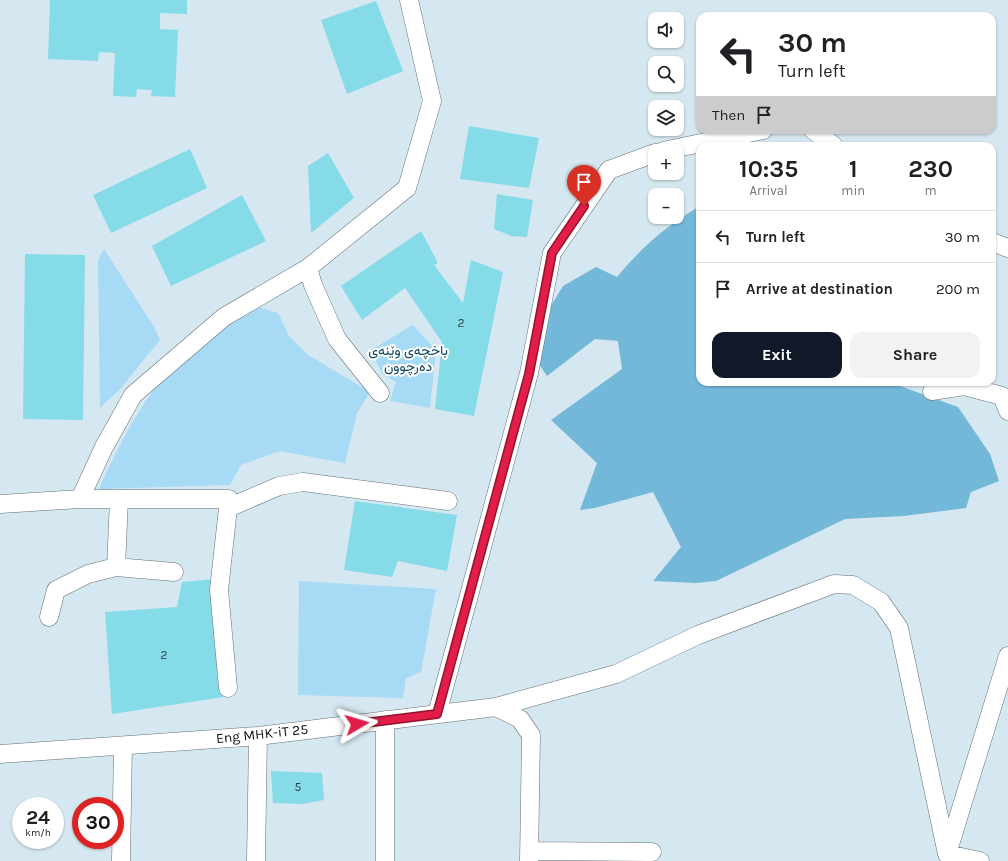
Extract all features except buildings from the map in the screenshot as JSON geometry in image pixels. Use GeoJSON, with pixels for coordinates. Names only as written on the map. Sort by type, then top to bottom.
{"type":"FeatureCollection","features":[{"type":"Feature","properties":{"kind":"street"},"geometry":{"type":"LineString","coordinates":[[80,499],[104,446],[133,395],[224,317],[308,268],[407,188],[432,101],[409,0]]}},
{"type":"Feature","properties":{"kind":"street"},"geometry":{"type":"LineString","coordinates":[[706,142],[744,134]]}},
{"type":"Feature","properties":{"kind":"street"},"geometry":{"type":"LineString","coordinates":[[818,134],[829,142]]}},
{"type":"Feature","properties":{"kind":"street"},"geometry":{"type":"LineString","coordinates":[[684,147],[696,144]]}},
{"type":"Feature","properties":{"kind":"street"},"geometry":{"type":"LineString","coordinates":[[437,714],[529,374],[552,253],[609,170],[648,156]]}},
{"type":"Feature","properties":{"kind":"street"},"geometry":{"type":"LineString","coordinates":[[996,244],[1008,248]]}},
{"type":"Feature","properties":{"kind":"street"},"geometry":{"type":"LineString","coordinates":[[308,268],[315,292],[337,339],[380,393]]}},
{"type":"Feature","properties":{"kind":"street"},"geometry":{"type":"LineString","coordinates":[[932,391],[964,386],[1002,396],[1008,411]]}},
{"type":"Feature","properties":{"kind":"street"},"geometry":{"type":"LineString","coordinates":[[228,508],[279,486],[303,482],[448,501]]}},
{"type":"Feature","properties":{"kind":"street"},"geometry":{"type":"LineString","coordinates":[[0,504],[80,499],[229,500],[219,590],[228,688]]}},
{"type":"Feature","properties":{"kind":"street"},"geometry":{"type":"LineString","coordinates":[[116,567],[119,500]]}},
{"type":"Feature","properties":{"kind":"street"},"geometry":{"type":"LineString","coordinates":[[49,617],[56,590],[88,574],[116,567],[174,572]]}},
{"type":"Feature","properties":{"kind":"street","name":"Eng MHK-iT 25"},"geometry":{"type":"LineString","coordinates":[[0,754],[258,736],[496,707],[616,674],[712,630],[834,584],[853,585],[881,602],[899,628],[947,854]]}},
{"type":"Feature","properties":{"kind":"street"},"geometry":{"type":"LineString","coordinates":[[980,861],[947,854],[1008,656]]}},
{"type":"Feature","properties":{"kind":"street"},"geometry":{"type":"LineString","coordinates":[[496,707],[520,719],[531,735],[529,856],[652,852]]}},
{"type":"Feature","properties":{"kind":"street"},"geometry":{"type":"LineString","coordinates":[[385,720],[386,861]]}},
{"type":"Feature","properties":{"kind":"street"},"geometry":{"type":"LineString","coordinates":[[256,861],[258,736]]}},
{"type":"Feature","properties":{"kind":"street"},"geometry":{"type":"LineString","coordinates":[[121,861],[124,746]]}},
{"type":"Feature","properties":{"kind":"green space"},"geometry":{"type":"Polygon","coordinates":[[[104,249],[154,327],[160,340],[120,389],[100,408],[98,260],[104,249]]]}},
{"type":"Feature","properties":{"kind":"green space"},"geometry":{"type":"Polygon","coordinates":[[[255,306],[278,313],[289,336],[308,355],[370,392],[357,413],[345,463],[280,451],[241,465],[230,485],[99,489],[126,434],[148,398],[173,366],[202,340],[255,306]]]}},
{"type":"Feature","properties":{"kind":"green space","name":"باخچەی وێنەی دەرچوون"},"geometry":{"type":"Polygon","coordinates":[[[413,325],[436,350],[430,408],[390,401],[396,382],[382,374],[371,350],[413,325]]]}},
{"type":"Feature","properties":{"kind":"green space"},"geometry":{"type":"Polygon","coordinates":[[[299,581],[436,589],[421,672],[406,678],[403,698],[298,695],[299,581]]]}},
{"type":"Feature","properties":{"kind":"shaded area"},"geometry":{"type":"Polygon","coordinates":[[[696,208],[696,386],[900,386],[958,407],[990,454],[999,481],[971,492],[966,508],[904,516],[845,519],[716,581],[696,583],[653,581],[681,547],[653,492],[595,508],[580,510],[597,463],[551,420],[622,369],[618,341],[595,339],[547,376],[533,355],[543,319],[563,286],[596,267],[617,277],[635,256],[672,224],[684,224],[684,216],[696,208]]]}},
{"type":"Feature","properties":{"kind":"route"},"geometry":{"type":"LineString","coordinates":[[357,724],[437,714],[529,374],[552,253],[584,206]]}}]}
